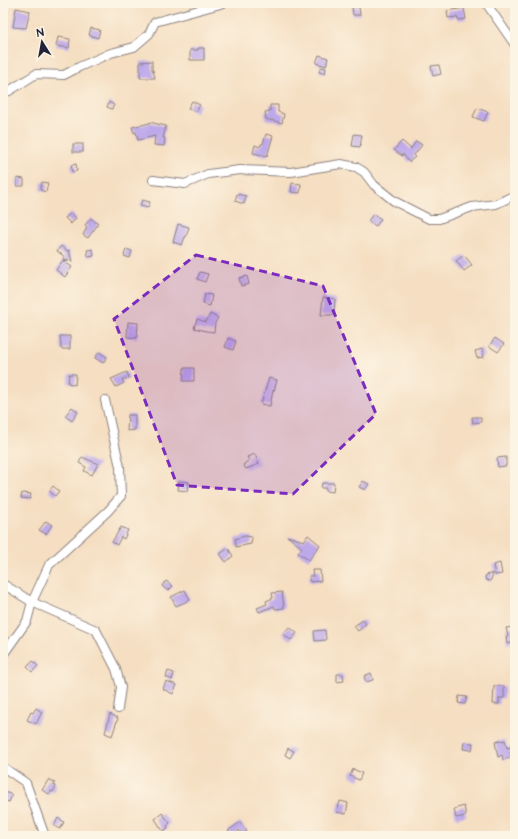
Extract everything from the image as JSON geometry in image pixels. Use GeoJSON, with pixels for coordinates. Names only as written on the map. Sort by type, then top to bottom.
{"type":"FeatureCollection","features":[{"type":"Feature","properties":{"kind":"street"},"geometry":{"type":"LineString","coordinates":[[3,93],[9,91],[36,74],[64,75],[112,53],[134,47],[149,34],[155,22],[224,3]]}},
{"type":"Feature","properties":{"kind":"street"},"geometry":{"type":"LineString","coordinates":[[486,3],[515,45]]}},
{"type":"Feature","properties":{"kind":"street"},"geometry":{"type":"LineString","coordinates":[[153,180],[185,184],[208,174],[240,170],[291,172],[341,164],[356,167],[364,172],[374,185],[394,201],[429,219],[439,219],[472,207],[496,204],[515,195]]}},
{"type":"Feature","properties":{"kind":"street"},"geometry":{"type":"LineString","coordinates":[[3,655],[27,621],[32,602],[49,564],[108,511],[121,496],[120,466],[105,400]]}},
{"type":"Feature","properties":{"kind":"street"},"geometry":{"type":"LineString","coordinates":[[3,584],[32,602],[96,630],[116,669],[121,687],[118,709]]}},
{"type":"Feature","properties":{"kind":"street"},"geometry":{"type":"LineString","coordinates":[[3,767],[26,783],[45,836]]}},
{"type":"Feature","properties":{"kind":"highlighted area"},"geometry":{"type":"Polygon","coordinates":[[[196,255],[323,286],[376,414],[293,494],[177,485],[114,319],[196,255]]]}},
{"type":"Feature","properties":{"kind":"building"},"geometry":{"type":"Polygon","coordinates":[[[352,7],[359,7],[360,15],[353,15],[352,7]]]}},
{"type":"Feature","properties":{"kind":"building"},"geometry":{"type":"Polygon","coordinates":[[[16,8],[30,11],[26,28],[13,27],[16,8]]]}},
{"type":"Feature","properties":{"kind":"building"},"geometry":{"type":"Polygon","coordinates":[[[464,8],[466,19],[458,20],[457,17],[448,18],[447,11],[464,8]]]}},
{"type":"Feature","properties":{"kind":"building"},"geometry":{"type":"Polygon","coordinates":[[[91,28],[100,30],[98,38],[89,35],[91,28]]]}},
{"type":"Feature","properties":{"kind":"building"},"geometry":{"type":"Polygon","coordinates":[[[58,37],[70,39],[69,48],[56,46],[58,37]]]}},
{"type":"Feature","properties":{"kind":"building"},"geometry":{"type":"Polygon","coordinates":[[[198,48],[204,48],[204,60],[190,60],[190,50],[198,50],[198,48]]]}},
{"type":"Feature","properties":{"kind":"building"},"geometry":{"type":"Polygon","coordinates":[[[319,55],[328,58],[326,66],[316,63],[319,55]]]}},
{"type":"Feature","properties":{"kind":"building"},"geometry":{"type":"Polygon","coordinates":[[[152,61],[152,70],[155,78],[140,78],[140,62],[152,61]]]}},
{"type":"Feature","properties":{"kind":"building"},"geometry":{"type":"Polygon","coordinates":[[[439,65],[441,74],[433,76],[431,66],[439,65]]]}},
{"type":"Feature","properties":{"kind":"building"},"geometry":{"type":"Polygon","coordinates":[[[321,67],[326,68],[325,74],[319,72],[321,67]]]}},
{"type":"Feature","properties":{"kind":"building"},"geometry":{"type":"Polygon","coordinates":[[[192,101],[200,105],[196,112],[188,108],[192,101]]]}},
{"type":"Feature","properties":{"kind":"building"},"geometry":{"type":"Polygon","coordinates":[[[109,102],[114,105],[112,109],[107,107],[109,102]]]}},
{"type":"Feature","properties":{"kind":"building"},"geometry":{"type":"Polygon","coordinates":[[[270,105],[278,105],[278,112],[284,114],[282,123],[266,119],[265,112],[270,111],[270,105]]]}},
{"type":"Feature","properties":{"kind":"building"},"geometry":{"type":"Polygon","coordinates":[[[477,108],[488,112],[484,121],[473,117],[477,108]]]}},
{"type":"Feature","properties":{"kind":"building"},"geometry":{"type":"Polygon","coordinates":[[[152,122],[166,126],[163,138],[165,138],[164,146],[154,145],[155,136],[138,140],[136,132],[134,133],[132,127],[152,122]]]}},
{"type":"Feature","properties":{"kind":"building"},"geometry":{"type":"Polygon","coordinates":[[[266,134],[273,136],[267,156],[253,153],[255,145],[260,147],[261,144],[263,144],[266,134]]]}},
{"type":"Feature","properties":{"kind":"building"},"geometry":{"type":"Polygon","coordinates":[[[354,134],[362,135],[360,147],[352,146],[354,134]]]}},
{"type":"Feature","properties":{"kind":"building"},"geometry":{"type":"Polygon","coordinates":[[[402,141],[411,149],[416,141],[422,145],[414,155],[415,157],[409,162],[403,154],[402,156],[394,150],[402,141]]]}},
{"type":"Feature","properties":{"kind":"building"},"geometry":{"type":"Polygon","coordinates":[[[73,144],[83,144],[83,152],[73,152],[73,144]]]}},
{"type":"Feature","properties":{"kind":"building"},"geometry":{"type":"Polygon","coordinates":[[[76,164],[77,171],[72,172],[71,165],[76,164]]]}},
{"type":"Feature","properties":{"kind":"building"},"geometry":{"type":"Polygon","coordinates":[[[17,178],[24,179],[24,186],[17,186],[17,178]]]}},
{"type":"Feature","properties":{"kind":"building"},"geometry":{"type":"Polygon","coordinates":[[[42,182],[48,183],[46,192],[40,190],[42,182]]]}},
{"type":"Feature","properties":{"kind":"building"},"geometry":{"type":"Polygon","coordinates":[[[292,183],[301,184],[300,193],[291,192],[292,183]]]}},
{"type":"Feature","properties":{"kind":"building"},"geometry":{"type":"Polygon","coordinates":[[[237,194],[246,196],[244,204],[235,201],[237,194]]]}},
{"type":"Feature","properties":{"kind":"building"},"geometry":{"type":"Polygon","coordinates":[[[142,200],[150,202],[148,208],[140,206],[142,200]]]}},
{"type":"Feature","properties":{"kind":"building"},"geometry":{"type":"Polygon","coordinates":[[[71,213],[76,218],[71,224],[65,218],[71,213]]]}},
{"type":"Feature","properties":{"kind":"building"},"geometry":{"type":"Polygon","coordinates":[[[373,214],[381,219],[376,226],[368,221],[373,214]]]}},
{"type":"Feature","properties":{"kind":"building"},"geometry":{"type":"Polygon","coordinates":[[[91,218],[98,224],[88,238],[83,235],[87,227],[85,225],[91,218]]]}},
{"type":"Feature","properties":{"kind":"building"},"geometry":{"type":"Polygon","coordinates":[[[178,224],[189,227],[182,245],[173,242],[178,224]]]}},
{"type":"Feature","properties":{"kind":"building"},"geometry":{"type":"Polygon","coordinates":[[[61,246],[67,251],[69,250],[72,262],[69,260],[63,261],[72,267],[65,277],[56,270],[65,257],[57,251],[61,246]]]}},
{"type":"Feature","properties":{"kind":"building"},"geometry":{"type":"Polygon","coordinates":[[[93,249],[94,256],[88,257],[87,250],[93,249]]]}},
{"type":"Feature","properties":{"kind":"building"},"geometry":{"type":"Polygon","coordinates":[[[126,249],[132,251],[130,258],[124,256],[126,249]]]}},
{"type":"Feature","properties":{"kind":"building"},"geometry":{"type":"Polygon","coordinates":[[[464,255],[472,265],[464,271],[456,261],[464,255]]]}},
{"type":"Feature","properties":{"kind":"building"},"geometry":{"type":"Polygon","coordinates":[[[200,272],[208,274],[205,282],[197,279],[200,272]]]}},
{"type":"Feature","properties":{"kind":"building"},"geometry":{"type":"Polygon","coordinates":[[[247,276],[249,284],[241,286],[239,278],[247,276]]]}},
{"type":"Feature","properties":{"kind":"building"},"geometry":{"type":"Polygon","coordinates":[[[205,294],[212,295],[210,306],[203,304],[205,294]]]}},
{"type":"Feature","properties":{"kind":"building"},"geometry":{"type":"Polygon","coordinates":[[[323,297],[335,299],[334,315],[321,315],[323,297]]]}},
{"type":"Feature","properties":{"kind":"building"},"geometry":{"type":"Polygon","coordinates":[[[210,314],[218,318],[215,323],[214,332],[194,328],[197,319],[206,322],[210,314]]]}},
{"type":"Feature","properties":{"kind":"building"},"geometry":{"type":"Polygon","coordinates":[[[128,322],[138,323],[137,338],[127,337],[128,322]]]}},
{"type":"Feature","properties":{"kind":"building"},"geometry":{"type":"Polygon","coordinates":[[[60,336],[70,336],[70,349],[61,349],[60,336]]]}},
{"type":"Feature","properties":{"kind":"building"},"geometry":{"type":"Polygon","coordinates":[[[228,338],[236,341],[233,350],[225,347],[228,338]]]}},
{"type":"Feature","properties":{"kind":"building"},"geometry":{"type":"Polygon","coordinates":[[[495,338],[504,344],[498,352],[489,346],[495,338]]]}},
{"type":"Feature","properties":{"kind":"building"},"geometry":{"type":"Polygon","coordinates":[[[482,349],[484,357],[477,358],[475,351],[482,349]]]}},
{"type":"Feature","properties":{"kind":"building"},"geometry":{"type":"Polygon","coordinates":[[[99,352],[107,357],[103,363],[95,358],[99,352]]]}},
{"type":"Feature","properties":{"kind":"building"},"geometry":{"type":"Polygon","coordinates":[[[184,368],[194,368],[194,381],[183,381],[184,368]]]}},
{"type":"Feature","properties":{"kind":"building"},"geometry":{"type":"Polygon","coordinates":[[[127,372],[129,378],[122,380],[124,383],[116,387],[111,379],[127,372]]]}},
{"type":"Feature","properties":{"kind":"building"},"geometry":{"type":"Polygon","coordinates":[[[69,374],[76,374],[75,385],[68,383],[69,374]]]}},
{"type":"Feature","properties":{"kind":"building"},"geometry":{"type":"Polygon","coordinates":[[[269,378],[277,380],[274,391],[273,390],[270,406],[261,404],[269,378]]]}},
{"type":"Feature","properties":{"kind":"building"},"geometry":{"type":"Polygon","coordinates":[[[72,407],[78,412],[72,421],[65,416],[72,407]]]}},
{"type":"Feature","properties":{"kind":"building"},"geometry":{"type":"Polygon","coordinates":[[[128,415],[135,415],[135,430],[127,431],[128,415]]]}},
{"type":"Feature","properties":{"kind":"building"},"geometry":{"type":"Polygon","coordinates":[[[472,417],[481,417],[481,422],[473,423],[472,417]]]}},
{"type":"Feature","properties":{"kind":"building"},"geometry":{"type":"Polygon","coordinates":[[[255,454],[259,464],[246,469],[243,465],[249,460],[247,457],[255,454]]]}},
{"type":"Feature","properties":{"kind":"building"},"geometry":{"type":"Polygon","coordinates":[[[82,457],[98,464],[92,475],[84,471],[86,467],[79,463],[82,457]]]}},
{"type":"Feature","properties":{"kind":"building"},"geometry":{"type":"Polygon","coordinates":[[[506,457],[506,466],[498,467],[497,458],[506,457]]]}},
{"type":"Feature","properties":{"kind":"building"},"geometry":{"type":"Polygon","coordinates":[[[179,481],[189,482],[188,491],[178,490],[179,481]]]}},
{"type":"Feature","properties":{"kind":"building"},"geometry":{"type":"Polygon","coordinates":[[[363,481],[369,484],[365,490],[359,487],[363,481]]]}},
{"type":"Feature","properties":{"kind":"building"},"geometry":{"type":"Polygon","coordinates":[[[322,483],[334,483],[333,492],[326,491],[326,488],[321,488],[322,483]]]}},
{"type":"Feature","properties":{"kind":"building"},"geometry":{"type":"Polygon","coordinates":[[[53,486],[59,491],[55,496],[49,491],[53,486]]]}},
{"type":"Feature","properties":{"kind":"building"},"geometry":{"type":"Polygon","coordinates":[[[22,493],[31,494],[30,499],[21,498],[22,493]]]}},
{"type":"Feature","properties":{"kind":"building"},"geometry":{"type":"Polygon","coordinates":[[[46,521],[52,525],[46,534],[39,530],[46,521]]]}},
{"type":"Feature","properties":{"kind":"building"},"geometry":{"type":"Polygon","coordinates":[[[121,527],[128,530],[124,539],[121,537],[117,545],[112,542],[121,527]]]}},
{"type":"Feature","properties":{"kind":"building"},"geometry":{"type":"Polygon","coordinates":[[[308,535],[320,545],[309,560],[298,553],[302,548],[287,536],[304,541],[308,535]]]}},
{"type":"Feature","properties":{"kind":"building"},"geometry":{"type":"Polygon","coordinates":[[[245,536],[252,537],[251,544],[236,547],[235,539],[245,536]]]}},
{"type":"Feature","properties":{"kind":"building"},"geometry":{"type":"Polygon","coordinates":[[[228,548],[233,556],[226,562],[220,554],[228,548]]]}},
{"type":"Feature","properties":{"kind":"building"},"geometry":{"type":"Polygon","coordinates":[[[500,563],[502,574],[495,575],[493,565],[500,563]]]}},
{"type":"Feature","properties":{"kind":"building"},"geometry":{"type":"Polygon","coordinates":[[[312,570],[320,570],[321,581],[310,582],[309,576],[313,576],[312,570]]]}},
{"type":"Feature","properties":{"kind":"building"},"geometry":{"type":"Polygon","coordinates":[[[493,573],[491,580],[486,580],[486,575],[493,573]]]}},
{"type":"Feature","properties":{"kind":"building"},"geometry":{"type":"Polygon","coordinates":[[[166,581],[173,586],[168,591],[162,586],[166,581]]]}},
{"type":"Feature","properties":{"kind":"building"},"geometry":{"type":"Polygon","coordinates":[[[185,590],[190,600],[176,606],[171,597],[185,590]]]}},
{"type":"Feature","properties":{"kind":"building"},"geometry":{"type":"Polygon","coordinates":[[[282,592],[284,608],[275,609],[274,606],[259,612],[257,608],[267,604],[266,601],[273,598],[272,593],[282,592]]]}},
{"type":"Feature","properties":{"kind":"building"},"geometry":{"type":"Polygon","coordinates":[[[363,620],[366,624],[358,631],[354,626],[363,620]]]}},
{"type":"Feature","properties":{"kind":"building"},"geometry":{"type":"Polygon","coordinates":[[[289,627],[297,633],[291,640],[283,634],[289,627]]]}},
{"type":"Feature","properties":{"kind":"building"},"geometry":{"type":"Polygon","coordinates":[[[513,627],[515,642],[507,644],[506,636],[508,636],[506,628],[513,627]]]}},
{"type":"Feature","properties":{"kind":"building"},"geometry":{"type":"Polygon","coordinates":[[[325,630],[326,640],[315,641],[314,631],[325,630]]]}},
{"type":"Feature","properties":{"kind":"building"},"geometry":{"type":"Polygon","coordinates":[[[33,661],[38,666],[32,672],[27,667],[33,661]]]}},
{"type":"Feature","properties":{"kind":"building"},"geometry":{"type":"Polygon","coordinates":[[[168,671],[174,673],[172,680],[166,677],[168,671]]]}},
{"type":"Feature","properties":{"kind":"building"},"geometry":{"type":"Polygon","coordinates":[[[371,673],[373,680],[366,682],[364,676],[371,673]]]}},
{"type":"Feature","properties":{"kind":"building"},"geometry":{"type":"Polygon","coordinates":[[[337,674],[343,674],[344,681],[337,682],[337,674]]]}},
{"type":"Feature","properties":{"kind":"building"},"geometry":{"type":"Polygon","coordinates":[[[166,681],[177,685],[173,694],[163,689],[166,681]]]}},
{"type":"Feature","properties":{"kind":"building"},"geometry":{"type":"Polygon","coordinates":[[[494,686],[504,686],[504,698],[499,698],[499,704],[493,704],[494,686]]]}},
{"type":"Feature","properties":{"kind":"building"},"geometry":{"type":"Polygon","coordinates":[[[459,696],[467,697],[465,704],[458,703],[459,696]]]}},
{"type":"Feature","properties":{"kind":"building"},"geometry":{"type":"Polygon","coordinates":[[[36,708],[42,712],[36,724],[27,720],[31,712],[33,713],[36,708]]]}},
{"type":"Feature","properties":{"kind":"building"},"geometry":{"type":"Polygon","coordinates":[[[110,714],[118,718],[112,736],[105,733],[110,714]]]}},
{"type":"Feature","properties":{"kind":"building"},"geometry":{"type":"Polygon","coordinates":[[[505,740],[507,748],[512,747],[513,751],[510,752],[512,757],[503,760],[502,755],[498,757],[495,742],[505,740]]]}},
{"type":"Feature","properties":{"kind":"building"},"geometry":{"type":"Polygon","coordinates":[[[464,742],[473,743],[472,750],[463,749],[464,742]]]}},
{"type":"Feature","properties":{"kind":"building"},"geometry":{"type":"Polygon","coordinates":[[[288,748],[294,751],[290,758],[285,755],[288,748]]]}},
{"type":"Feature","properties":{"kind":"building"},"geometry":{"type":"Polygon","coordinates":[[[353,769],[362,773],[359,780],[350,776],[353,769]]]}},
{"type":"Feature","properties":{"kind":"building"},"geometry":{"type":"Polygon","coordinates":[[[49,779],[55,783],[54,785],[56,786],[53,792],[51,791],[49,794],[42,790],[49,779]]]}},
{"type":"Feature","properties":{"kind":"building"},"geometry":{"type":"Polygon","coordinates":[[[3,791],[12,795],[9,802],[3,800],[3,791]]]}},
{"type":"Feature","properties":{"kind":"building"},"geometry":{"type":"Polygon","coordinates":[[[340,801],[348,803],[346,814],[337,812],[340,801]]]}},
{"type":"Feature","properties":{"kind":"building"},"geometry":{"type":"Polygon","coordinates":[[[464,806],[466,816],[456,818],[454,809],[464,806]]]}},
{"type":"Feature","properties":{"kind":"building"},"geometry":{"type":"Polygon","coordinates":[[[162,813],[170,823],[167,826],[168,828],[163,831],[155,819],[162,813]]]}},
{"type":"Feature","properties":{"kind":"building"},"geometry":{"type":"Polygon","coordinates":[[[58,818],[64,822],[60,829],[54,826],[58,818]]]}},
{"type":"Feature","properties":{"kind":"building"},"geometry":{"type":"Polygon","coordinates":[[[240,822],[247,831],[242,834],[239,830],[233,836],[228,831],[240,822]]]}}]}
